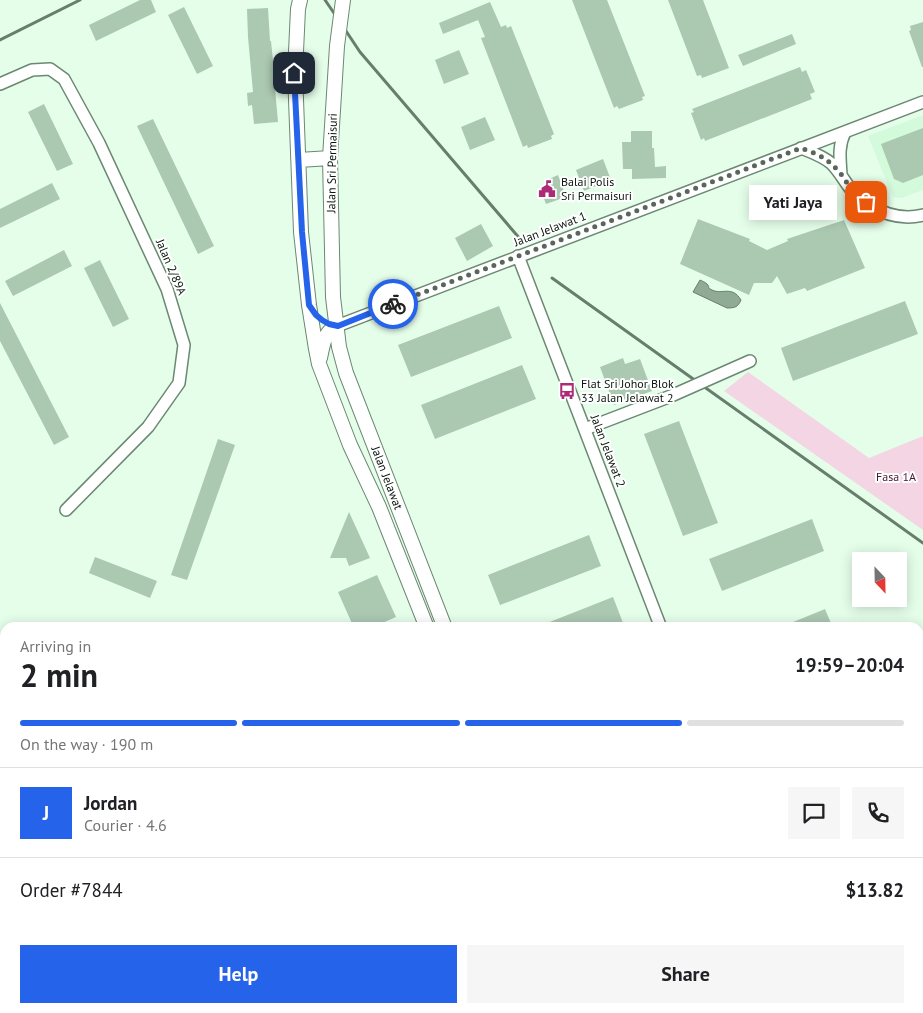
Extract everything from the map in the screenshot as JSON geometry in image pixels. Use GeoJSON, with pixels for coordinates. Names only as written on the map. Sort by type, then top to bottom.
{"type":"FeatureCollection","features":[{"type":"Feature","properties":{"kind":"street","name":"Jalan Sri Permaisuri"},"geometry":{"type":"LineString","coordinates":[[338,326],[333,297],[330,158],[337,46],[343,0]]}},
{"type":"Feature","properties":{"kind":"street"},"geometry":{"type":"LineString","coordinates":[[299,5],[294,73],[302,232],[309,305],[319,364]]}},
{"type":"Feature","properties":{"kind":"street","name":"Jalan 2/89A"},"geometry":{"type":"LineString","coordinates":[[0,84],[32,70],[50,69],[64,79],[99,143],[167,289],[184,345],[179,384],[148,427],[66,510]]}},
{"type":"Feature","properties":{"kind":"street","name":"Jalan Jelawat 1"},"geometry":{"type":"LineString","coordinates":[[338,326],[923,102]]}},
{"type":"Feature","properties":{"kind":"street"},"geometry":{"type":"LineString","coordinates":[[841,174],[840,144],[845,132]]}},
{"type":"Feature","properties":{"kind":"street"},"geometry":{"type":"LineString","coordinates":[[801,148],[826,159],[841,174],[856,196],[876,210],[903,217],[923,215]]}},
{"type":"Feature","properties":{"kind":"street"},"geometry":{"type":"LineString","coordinates":[[299,160],[330,158]]}},
{"type":"Feature","properties":{"kind":"street","name":"Jalan Jelawat 2"},"geometry":{"type":"LineString","coordinates":[[518,256],[659,622]]}},
{"type":"Feature","properties":{"kind":"street"},"geometry":{"type":"LineString","coordinates":[[309,305],[322,320],[338,326]]}},
{"type":"Feature","properties":{"kind":"street"},"geometry":{"type":"LineString","coordinates":[[319,364],[326,335],[330,329],[338,326]]}},
{"type":"Feature","properties":{"kind":"street","name":"Jalan Jelawat"},"geometry":{"type":"LineString","coordinates":[[338,326],[339,347],[346,373],[444,622]]}},
{"type":"Feature","properties":{"kind":"street"},"geometry":{"type":"LineString","coordinates":[[585,429],[671,396],[750,361]]}},
{"type":"Feature","properties":{"kind":"street","name":"Jalan Jelawat"},"geometry":{"type":"LineString","coordinates":[[319,364],[350,445],[379,507],[425,622]]}},
{"type":"Feature","properties":{"kind":"shaded area"},"geometry":{"type":"Polygon","coordinates":[[[923,115],[923,190],[901,198],[893,197],[868,136],[923,115]]]}},
{"type":"Feature","properties":{"kind":"shaded area"},"geometry":{"type":"Polygon","coordinates":[[[700,280],[706,283],[712,290],[731,292],[738,295],[741,300],[740,302],[736,307],[727,308],[693,292],[700,280]]]}},
{"type":"Feature","properties":{"kind":"green space","name":"Fasa 1A"},"geometry":{"type":"Polygon","coordinates":[[[748,372],[869,458],[923,436],[923,530],[724,391],[748,372]]]}},
{"type":"Feature","properties":{"kind":"building"},"geometry":{"type":"Polygon","coordinates":[[[140,0],[151,0],[156,12],[96,41],[89,25],[140,0]]]}},
{"type":"Feature","properties":{"kind":"building"},"geometry":{"type":"Polygon","coordinates":[[[572,0],[607,0],[645,96],[642,97],[643,100],[619,109],[617,106],[614,108],[572,0]]]}},
{"type":"Feature","properties":{"kind":"building"},"geometry":{"type":"Polygon","coordinates":[[[668,0],[703,0],[729,68],[702,78],[701,75],[697,76],[668,0]]]}},
{"type":"Feature","properties":{"kind":"building"},"geometry":{"type":"Polygon","coordinates":[[[490,2],[501,27],[506,25],[507,28],[511,26],[554,134],[551,136],[552,139],[528,148],[527,145],[523,147],[481,38],[485,37],[478,20],[443,34],[439,23],[490,2]]]}},
{"type":"Feature","properties":{"kind":"building"},"geometry":{"type":"Polygon","coordinates":[[[184,7],[213,66],[197,74],[168,15],[184,7]]]}},
{"type":"Feature","properties":{"kind":"building"},"geometry":{"type":"Polygon","coordinates":[[[268,8],[274,70],[277,70],[278,88],[275,88],[278,122],[254,124],[252,105],[248,106],[247,93],[253,92],[247,9],[268,8]]]}},
{"type":"Feature","properties":{"kind":"building"},"geometry":{"type":"Polygon","coordinates":[[[923,22],[922,67],[909,31],[911,30],[910,26],[923,22]]]}},
{"type":"Feature","properties":{"kind":"building"},"geometry":{"type":"Polygon","coordinates":[[[792,34],[796,44],[743,66],[738,55],[792,34]]]}},
{"type":"Feature","properties":{"kind":"building"},"geometry":{"type":"Polygon","coordinates":[[[459,50],[469,74],[444,84],[435,60],[459,50]]]}},
{"type":"Feature","properties":{"kind":"building"},"geometry":{"type":"Polygon","coordinates":[[[800,67],[802,72],[806,70],[815,92],[810,94],[812,99],[705,141],[704,138],[701,140],[691,113],[694,112],[692,109],[800,67]]]}},
{"type":"Feature","properties":{"kind":"building"},"geometry":{"type":"Polygon","coordinates":[[[44,104],[73,164],[57,171],[28,112],[44,104]]]}},
{"type":"Feature","properties":{"kind":"building"},"geometry":{"type":"Polygon","coordinates":[[[485,117],[495,140],[470,150],[461,127],[485,117]]]}},
{"type":"Feature","properties":{"kind":"building"},"geometry":{"type":"Polygon","coordinates":[[[153,119],[214,246],[198,254],[137,126],[153,119]]]}},
{"type":"Feature","properties":{"kind":"building"},"geometry":{"type":"Polygon","coordinates":[[[923,128],[923,175],[903,183],[894,179],[881,144],[923,128]]]}},
{"type":"Feature","properties":{"kind":"building"},"geometry":{"type":"Polygon","coordinates":[[[631,131],[652,131],[655,167],[666,166],[666,178],[632,179],[632,169],[623,169],[622,142],[631,142],[631,131]]]}},
{"type":"Feature","properties":{"kind":"building"},"geometry":{"type":"Polygon","coordinates":[[[603,159],[611,180],[584,191],[576,170],[603,159]]]}},
{"type":"Feature","properties":{"kind":"building"},"geometry":{"type":"Polygon","coordinates":[[[558,175],[566,197],[546,204],[540,188],[551,184],[549,179],[558,175]]]}},
{"type":"Feature","properties":{"kind":"building"},"geometry":{"type":"Polygon","coordinates":[[[52,183],[60,199],[0,228],[0,209],[52,183]]]}},
{"type":"Feature","properties":{"kind":"building"},"geometry":{"type":"Polygon","coordinates":[[[698,219],[750,239],[749,241],[767,250],[788,241],[787,239],[844,220],[865,268],[807,291],[805,288],[787,294],[777,276],[772,283],[754,283],[749,295],[680,264],[698,219]]]}},
{"type":"Feature","properties":{"kind":"building"},"geometry":{"type":"Polygon","coordinates":[[[481,224],[493,246],[467,261],[455,238],[481,224]]]}},
{"type":"Feature","properties":{"kind":"building"},"geometry":{"type":"Polygon","coordinates":[[[64,250],[72,266],[13,296],[5,281],[64,250]]]}},
{"type":"Feature","properties":{"kind":"building"},"geometry":{"type":"Polygon","coordinates":[[[100,260],[129,319],[113,327],[84,268],[100,260]]]}},
{"type":"Feature","properties":{"kind":"building"},"geometry":{"type":"Polygon","coordinates":[[[905,301],[918,334],[793,381],[781,348],[905,301]]]}},
{"type":"Feature","properties":{"kind":"building"},"geometry":{"type":"Polygon","coordinates":[[[0,303],[69,437],[54,445],[0,341],[0,303]]]}},
{"type":"Feature","properties":{"kind":"building"},"geometry":{"type":"Polygon","coordinates":[[[499,306],[512,338],[411,377],[398,345],[499,306]]]}},
{"type":"Feature","properties":{"kind":"building"},"geometry":{"type":"Polygon","coordinates":[[[623,358],[625,364],[640,359],[652,391],[614,405],[600,367],[623,358]]]}},
{"type":"Feature","properties":{"kind":"building"},"geometry":{"type":"Polygon","coordinates":[[[522,365],[536,399],[435,439],[421,405],[522,365]]]}},
{"type":"Feature","properties":{"kind":"building"},"geometry":{"type":"Polygon","coordinates":[[[679,421],[718,523],[683,536],[644,434],[679,421]]]}},
{"type":"Feature","properties":{"kind":"building"},"geometry":{"type":"Polygon","coordinates":[[[218,439],[235,445],[187,580],[171,575],[218,439]]]}},
{"type":"Feature","properties":{"kind":"building"},"geometry":{"type":"Polygon","coordinates":[[[349,512],[370,558],[349,566],[346,558],[330,558],[349,512]]]}},
{"type":"Feature","properties":{"kind":"building"},"geometry":{"type":"Polygon","coordinates":[[[812,519],[824,551],[722,591],[709,559],[812,519]]]}},
{"type":"Feature","properties":{"kind":"building"},"geometry":{"type":"Polygon","coordinates":[[[589,535],[601,566],[500,605],[488,575],[589,535]]]}},
{"type":"Feature","properties":{"kind":"building"},"geometry":{"type":"Polygon","coordinates":[[[95,557],[157,581],[150,598],[89,573],[95,557]]]}},
{"type":"Feature","properties":{"kind":"building"},"geometry":{"type":"Polygon","coordinates":[[[377,575],[396,617],[385,622],[351,622],[338,592],[377,575]]]}},
{"type":"Feature","properties":{"kind":"building"},"geometry":{"type":"Polygon","coordinates":[[[613,597],[623,622],[550,622],[613,597]]]}},
{"type":"Feature","properties":{"kind":"building"},"geometry":{"type":"Polygon","coordinates":[[[825,609],[830,622],[793,622],[825,609]]]}},
{"type":"Feature","properties":{"kind":"waterway"},"geometry":{"type":"LineString","coordinates":[[0,40],[80,0]]}},
{"type":"Feature","properties":{"kind":"waterway"},"geometry":{"type":"LineString","coordinates":[[325,0],[336,16]]}},
{"type":"Feature","properties":{"kind":"waterway"},"geometry":{"type":"LineString","coordinates":[[344,28],[360,52],[521,240]]}},
{"type":"Feature","properties":{"kind":"waterway"},"geometry":{"type":"LineString","coordinates":[[552,278],[696,381]]}},
{"type":"Feature","properties":{"kind":"waterway"},"geometry":{"type":"LineString","coordinates":[[703,386],[923,543]]}},
{"type":"Feature","properties":{"kind":"way so far"},"geometry":{"type":"LineString","coordinates":[[393,304],[801,148],[826,159],[841,174],[856,196],[866,202]]}},
{"type":"Feature","properties":{"kind":"place","name":"Balai Polis Sri Permaisuri"},"geometry":{"type":"Point","coordinates":[547,189]}},
{"type":"Feature","properties":{"kind":"place","name":"Yati Jaya"},"geometry":{"type":"Point","coordinates":[866,202]}},
{"type":"Feature","properties":{"kind":"place","name":"Flat Sri Johor Blok 33 Jalan Jelawat 2"},"geometry":{"type":"Point","coordinates":[567,391]}},
{"type":"Feature","properties":{"kind":"route"},"geometry":{"type":"LineString","coordinates":[[294,73],[302,232],[309,305],[322,320],[338,326],[393,304]]}}]}
